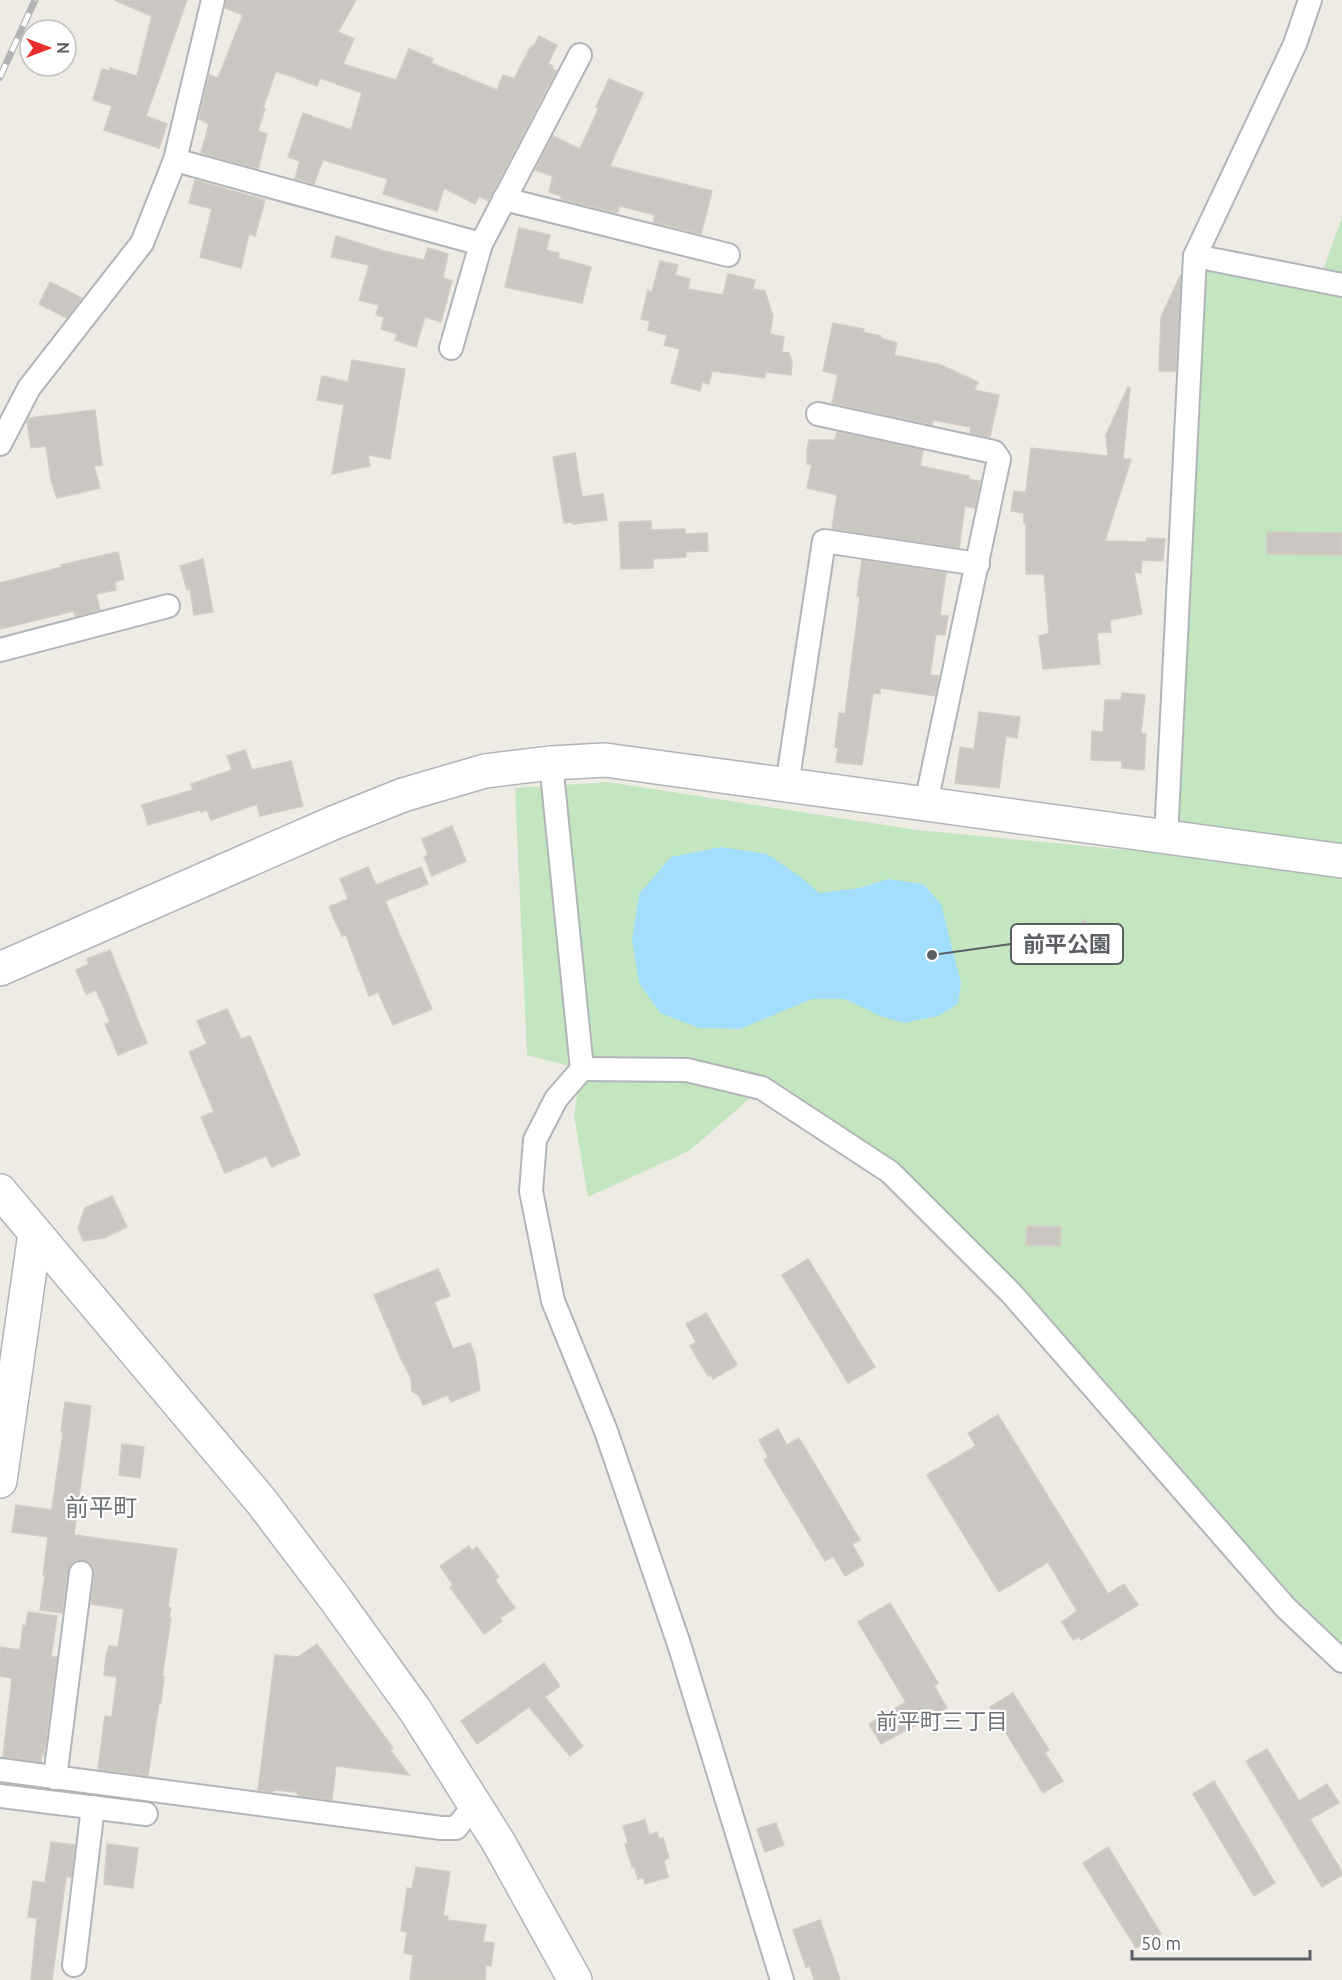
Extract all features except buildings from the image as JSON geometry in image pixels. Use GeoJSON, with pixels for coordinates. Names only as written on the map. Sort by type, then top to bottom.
{"type":"FeatureCollection","features":[{"type":"Feature","properties":{"kind":"street"},"geometry":{"type":"LineString","coordinates":[[0,444],[29,388],[142,243],[175,160],[213,0]]}},
{"type":"Feature","properties":{"kind":"street"},"geometry":{"type":"LineString","coordinates":[[1166,837],[1195,256],[1295,44],[1310,0]]}},
{"type":"Feature","properties":{"kind":"street"},"geometry":{"type":"LineString","coordinates":[[450,348],[481,244],[580,55]]}},
{"type":"Feature","properties":{"kind":"street"},"geometry":{"type":"LineString","coordinates":[[175,160],[481,244]]}},
{"type":"Feature","properties":{"kind":"street"},"geometry":{"type":"LineString","coordinates":[[504,200],[729,255]]}},
{"type":"Feature","properties":{"kind":"street"},"geometry":{"type":"LineString","coordinates":[[1195,256],[1342,285]]}},
{"type":"Feature","properties":{"kind":"street"},"geometry":{"type":"LineString","coordinates":[[818,414],[994,453],[999,459],[927,803]]}},
{"type":"Feature","properties":{"kind":"street"},"geometry":{"type":"LineString","coordinates":[[787,785],[824,541],[978,564]]}},
{"type":"Feature","properties":{"kind":"street"},"geometry":{"type":"LineString","coordinates":[[0,650],[168,606]]}},
{"type":"Feature","properties":{"kind":"street"},"geometry":{"type":"LineString","coordinates":[[0,969],[403,795],[485,771],[551,763],[604,760],[1342,861]]}},
{"type":"Feature","properties":{"kind":"street"},"geometry":{"type":"LineString","coordinates":[[551,763],[582,1069],[556,1099],[535,1140],[531,1191],[553,1301],[606,1431],[675,1633],[782,1980]]}},
{"type":"Feature","properties":{"kind":"street"},"geometry":{"type":"LineString","coordinates":[[582,1069],[687,1070],[762,1088],[890,1172],[1011,1293],[1286,1608],[1342,1661]]}},
{"type":"Feature","properties":{"kind":"street"},"geometry":{"type":"LineString","coordinates":[[0,1191],[268,1510],[336,1600],[415,1710],[475,1805],[573,1978]]}},
{"type":"Feature","properties":{"kind":"street"},"geometry":{"type":"LineString","coordinates":[[0,1481],[7,1372],[35,1233]]}},
{"type":"Feature","properties":{"kind":"street"},"geometry":{"type":"LineString","coordinates":[[54,1778],[81,1573]]}},
{"type":"Feature","properties":{"kind":"street"},"geometry":{"type":"LineString","coordinates":[[0,1770],[441,1828],[456,1828],[475,1805]]}},
{"type":"Feature","properties":{"kind":"street"},"geometry":{"type":"LineString","coordinates":[[0,1796],[146,1814]]}},
{"type":"Feature","properties":{"kind":"street"},"geometry":{"type":"LineString","coordinates":[[74,1965],[93,1807]]}},
{"type":"Feature","properties":{"kind":"green space"},"geometry":{"type":"Polygon","coordinates":[[[1342,217],[1342,275],[1323,270],[1342,217]]]}},
{"type":"Feature","properties":{"kind":"green space"},"geometry":{"type":"Polygon","coordinates":[[[1195,256],[1342,285],[1342,1661],[890,1172],[762,1088],[689,1151],[588,1197],[574,1116],[581,1069],[527,1055],[515,788],[608,782],[917,830],[1178,855],[1195,256]]]}},
{"type":"Feature","properties":{"kind":"water"},"geometry":{"type":"Polygon","coordinates":[[[721,847],[767,854],[802,878],[819,893],[860,888],[888,879],[923,884],[941,904],[961,983],[958,1004],[938,1016],[904,1023],[880,1016],[845,999],[812,999],[740,1029],[699,1028],[660,1013],[639,983],[632,939],[639,894],[671,857],[721,847]]]}},
{"type":"Feature","properties":{"kind":"railway"},"geometry":{"type":"LineString","coordinates":[[0,77],[35,0]]}},
{"type":"Feature","properties":{"kind":"place","name":"前平公園"},"geometry":{"type":"Point","coordinates":[932,955]}},
{"type":"Feature","properties":{"kind":"district","name":"前平町"},"geometry":{"type":"Point","coordinates":[101,1508]}},
{"type":"Feature","properties":{"kind":"district","name":"前平町三丁目"},"geometry":{"type":"Point","coordinates":[942,1721]}}]}
